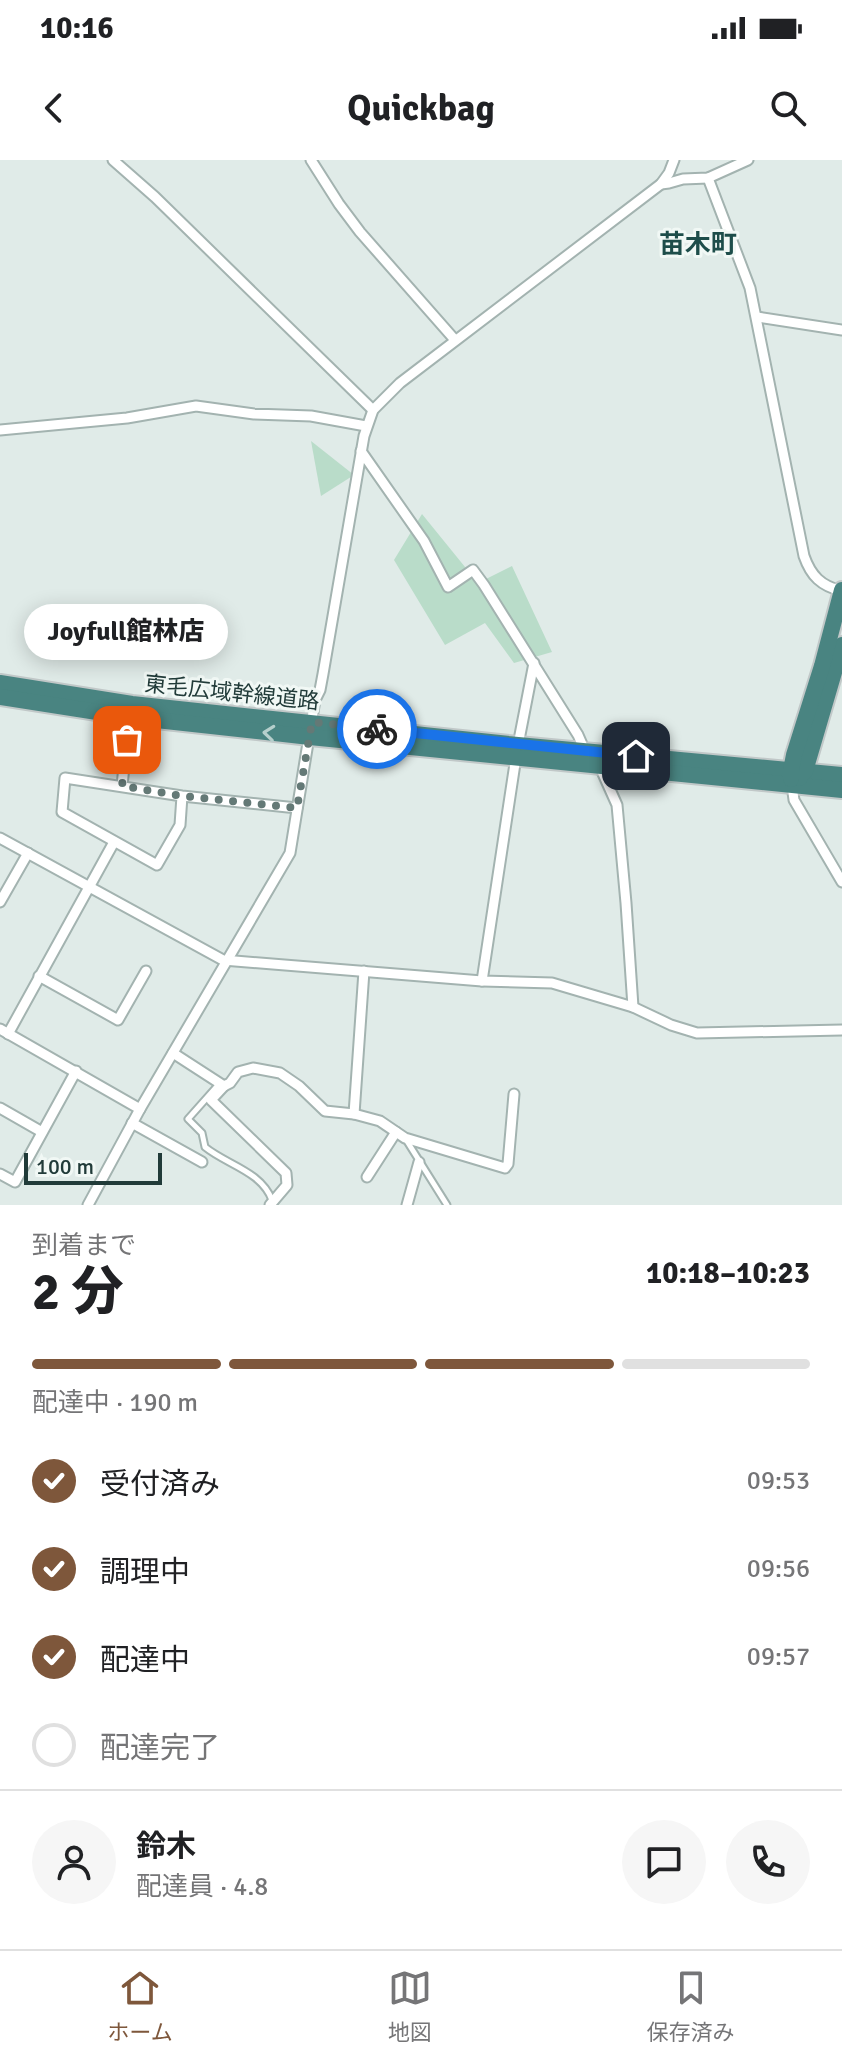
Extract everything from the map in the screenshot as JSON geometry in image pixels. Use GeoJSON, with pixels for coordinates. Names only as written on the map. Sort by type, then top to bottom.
{"type":"FeatureCollection","features":[{"type":"Feature","properties":{"kind":"highway"},"geometry":{"type":"LineString","coordinates":[[796,775],[842,591]]}},
{"type":"Feature","properties":{"kind":"highway"},"geometry":{"type":"LineString","coordinates":[[796,775],[842,645]]}},
{"type":"Feature","properties":{"kind":"highway","name":"東毛広域幹線道路"},"geometry":{"type":"LineString","coordinates":[[0,683],[311,730]]}},
{"type":"Feature","properties":{"kind":"highway","name":"東毛広域幹線道路"},"geometry":{"type":"LineString","coordinates":[[0,697],[129,717],[311,730],[517,751],[599,765],[842,775]]}},
{"type":"Feature","properties":{"kind":"highway","name":"東毛広域幹線道路"},"geometry":{"type":"LineString","coordinates":[[517,751],[585,751],[796,775],[842,790]]}},
{"type":"Feature","properties":{"kind":"street"},"geometry":{"type":"LineString","coordinates":[[113,160],[155,197],[373,410]]}},
{"type":"Feature","properties":{"kind":"street"},"geometry":{"type":"LineString","coordinates":[[311,160],[360,232],[455,340]]}},
{"type":"Feature","properties":{"kind":"street"},"geometry":{"type":"LineString","coordinates":[[676,160],[683,179]]}},
{"type":"Feature","properties":{"kind":"street"},"geometry":{"type":"LineString","coordinates":[[88,1205],[140,1109],[290,853],[361,451],[373,410],[400,383],[661,184],[676,160]]}},
{"type":"Feature","properties":{"kind":"street"},"geometry":{"type":"LineString","coordinates":[[661,184],[708,178],[748,160]]}},
{"type":"Feature","properties":{"kind":"street"},"geometry":{"type":"LineString","coordinates":[[708,178],[750,288],[804,556],[818,581],[842,591]]}},
{"type":"Feature","properties":{"kind":"street"},"geometry":{"type":"LineString","coordinates":[[757,317],[842,330]]}},
{"type":"Feature","properties":{"kind":"street"},"geometry":{"type":"LineString","coordinates":[[0,430],[112,420],[196,406],[254,414],[311,416],[366,426]]}},
{"type":"Feature","properties":{"kind":"street"},"geometry":{"type":"LineString","coordinates":[[361,451],[424,541],[448,587],[473,570],[534,663],[585,751]]}},
{"type":"Feature","properties":{"kind":"street"},"geometry":{"type":"LineString","coordinates":[[482,981],[517,751],[534,663]]}},
{"type":"Feature","properties":{"kind":"street"},"geometry":{"type":"LineString","coordinates":[[122,786],[129,717]]}},
{"type":"Feature","properties":{"kind":"street"},"geometry":{"type":"LineString","coordinates":[[599,765],[617,805],[633,1007]]}},
{"type":"Feature","properties":{"kind":"street"},"geometry":{"type":"LineString","coordinates":[[796,775],[794,800],[842,882]]}},
{"type":"Feature","properties":{"kind":"street"},"geometry":{"type":"LineString","coordinates":[[182,796],[180,825],[157,865],[62,812],[65,778],[182,796],[297,808]]}},
{"type":"Feature","properties":{"kind":"street"},"geometry":{"type":"LineString","coordinates":[[0,838],[226,961],[482,981],[552,983],[633,1007],[697,1033],[842,1030]]}},
{"type":"Feature","properties":{"kind":"street"},"geometry":{"type":"LineString","coordinates":[[114,842],[4,1032],[140,1109]]}},
{"type":"Feature","properties":{"kind":"street"},"geometry":{"type":"LineString","coordinates":[[0,902],[28,853]]}},
{"type":"Feature","properties":{"kind":"street"},"geometry":{"type":"LineString","coordinates":[[39,976],[118,1020],[146,971]]}},
{"type":"Feature","properties":{"kind":"street"},"geometry":{"type":"LineString","coordinates":[[354,1114],[364,971]]}},
{"type":"Feature","properties":{"kind":"street"},"geometry":{"type":"LineString","coordinates":[[173,1053],[222,1085]]}},
{"type":"Feature","properties":{"kind":"street"},"geometry":{"type":"LineString","coordinates":[[271,1203],[287,1185],[286,1173],[211,1100],[222,1085],[230,1083],[238,1072],[253,1068],[280,1073],[325,1111],[380,1121],[400,1135],[505,1168],[508,1164],[514,1094]]}},
{"type":"Feature","properties":{"kind":"street"},"geometry":{"type":"LineString","coordinates":[[0,1174],[15,1182],[76,1071]]}},
{"type":"Feature","properties":{"kind":"street"},"geometry":{"type":"LineString","coordinates":[[0,1108],[42,1132]]}},
{"type":"Feature","properties":{"kind":"street"},"geometry":{"type":"LineString","coordinates":[[132,1123],[202,1162]]}},
{"type":"Feature","properties":{"kind":"street"},"geometry":{"type":"LineString","coordinates":[[367,1177],[400,1135]]}},
{"type":"Feature","properties":{"kind":"street"},"geometry":{"type":"LineString","coordinates":[[407,1205],[419,1162]]}},
{"type":"Feature","properties":{"kind":"lane"},"geometry":{"type":"LineString","coordinates":[[222,1085],[188,1119],[202,1133],[205,1147],[216,1156],[244,1169],[269,1190],[271,1203]]}},
{"type":"Feature","properties":{"kind":"lane"},"geometry":{"type":"LineString","coordinates":[[400,1135],[447,1205]]}},
{"type":"Feature","properties":{"kind":"green space"},"geometry":{"type":"Polygon","coordinates":[[[311,441],[354,475],[321,496],[311,441]]]}},
{"type":"Feature","properties":{"kind":"green space"},"geometry":{"type":"Polygon","coordinates":[[[422,514],[478,583],[512,566],[552,652],[514,663],[485,623],[445,645],[394,560],[422,514]]]}},
{"type":"Feature","properties":{"kind":"way so far"},"geometry":{"type":"LineString","coordinates":[[127,740],[122,786],[182,796],[297,808],[312,722],[377,729]]}},
{"type":"Feature","properties":{"kind":"place","name":"Joyfull館林店"},"geometry":{"type":"Point","coordinates":[127,740]}},
{"type":"Feature","properties":{"kind":"district","name":"苗木町"},"geometry":{"type":"Point","coordinates":[698,244]}},
{"type":"Feature","properties":{"kind":"route"},"geometry":{"type":"LineString","coordinates":[[377,729],[636,756]]}}]}
